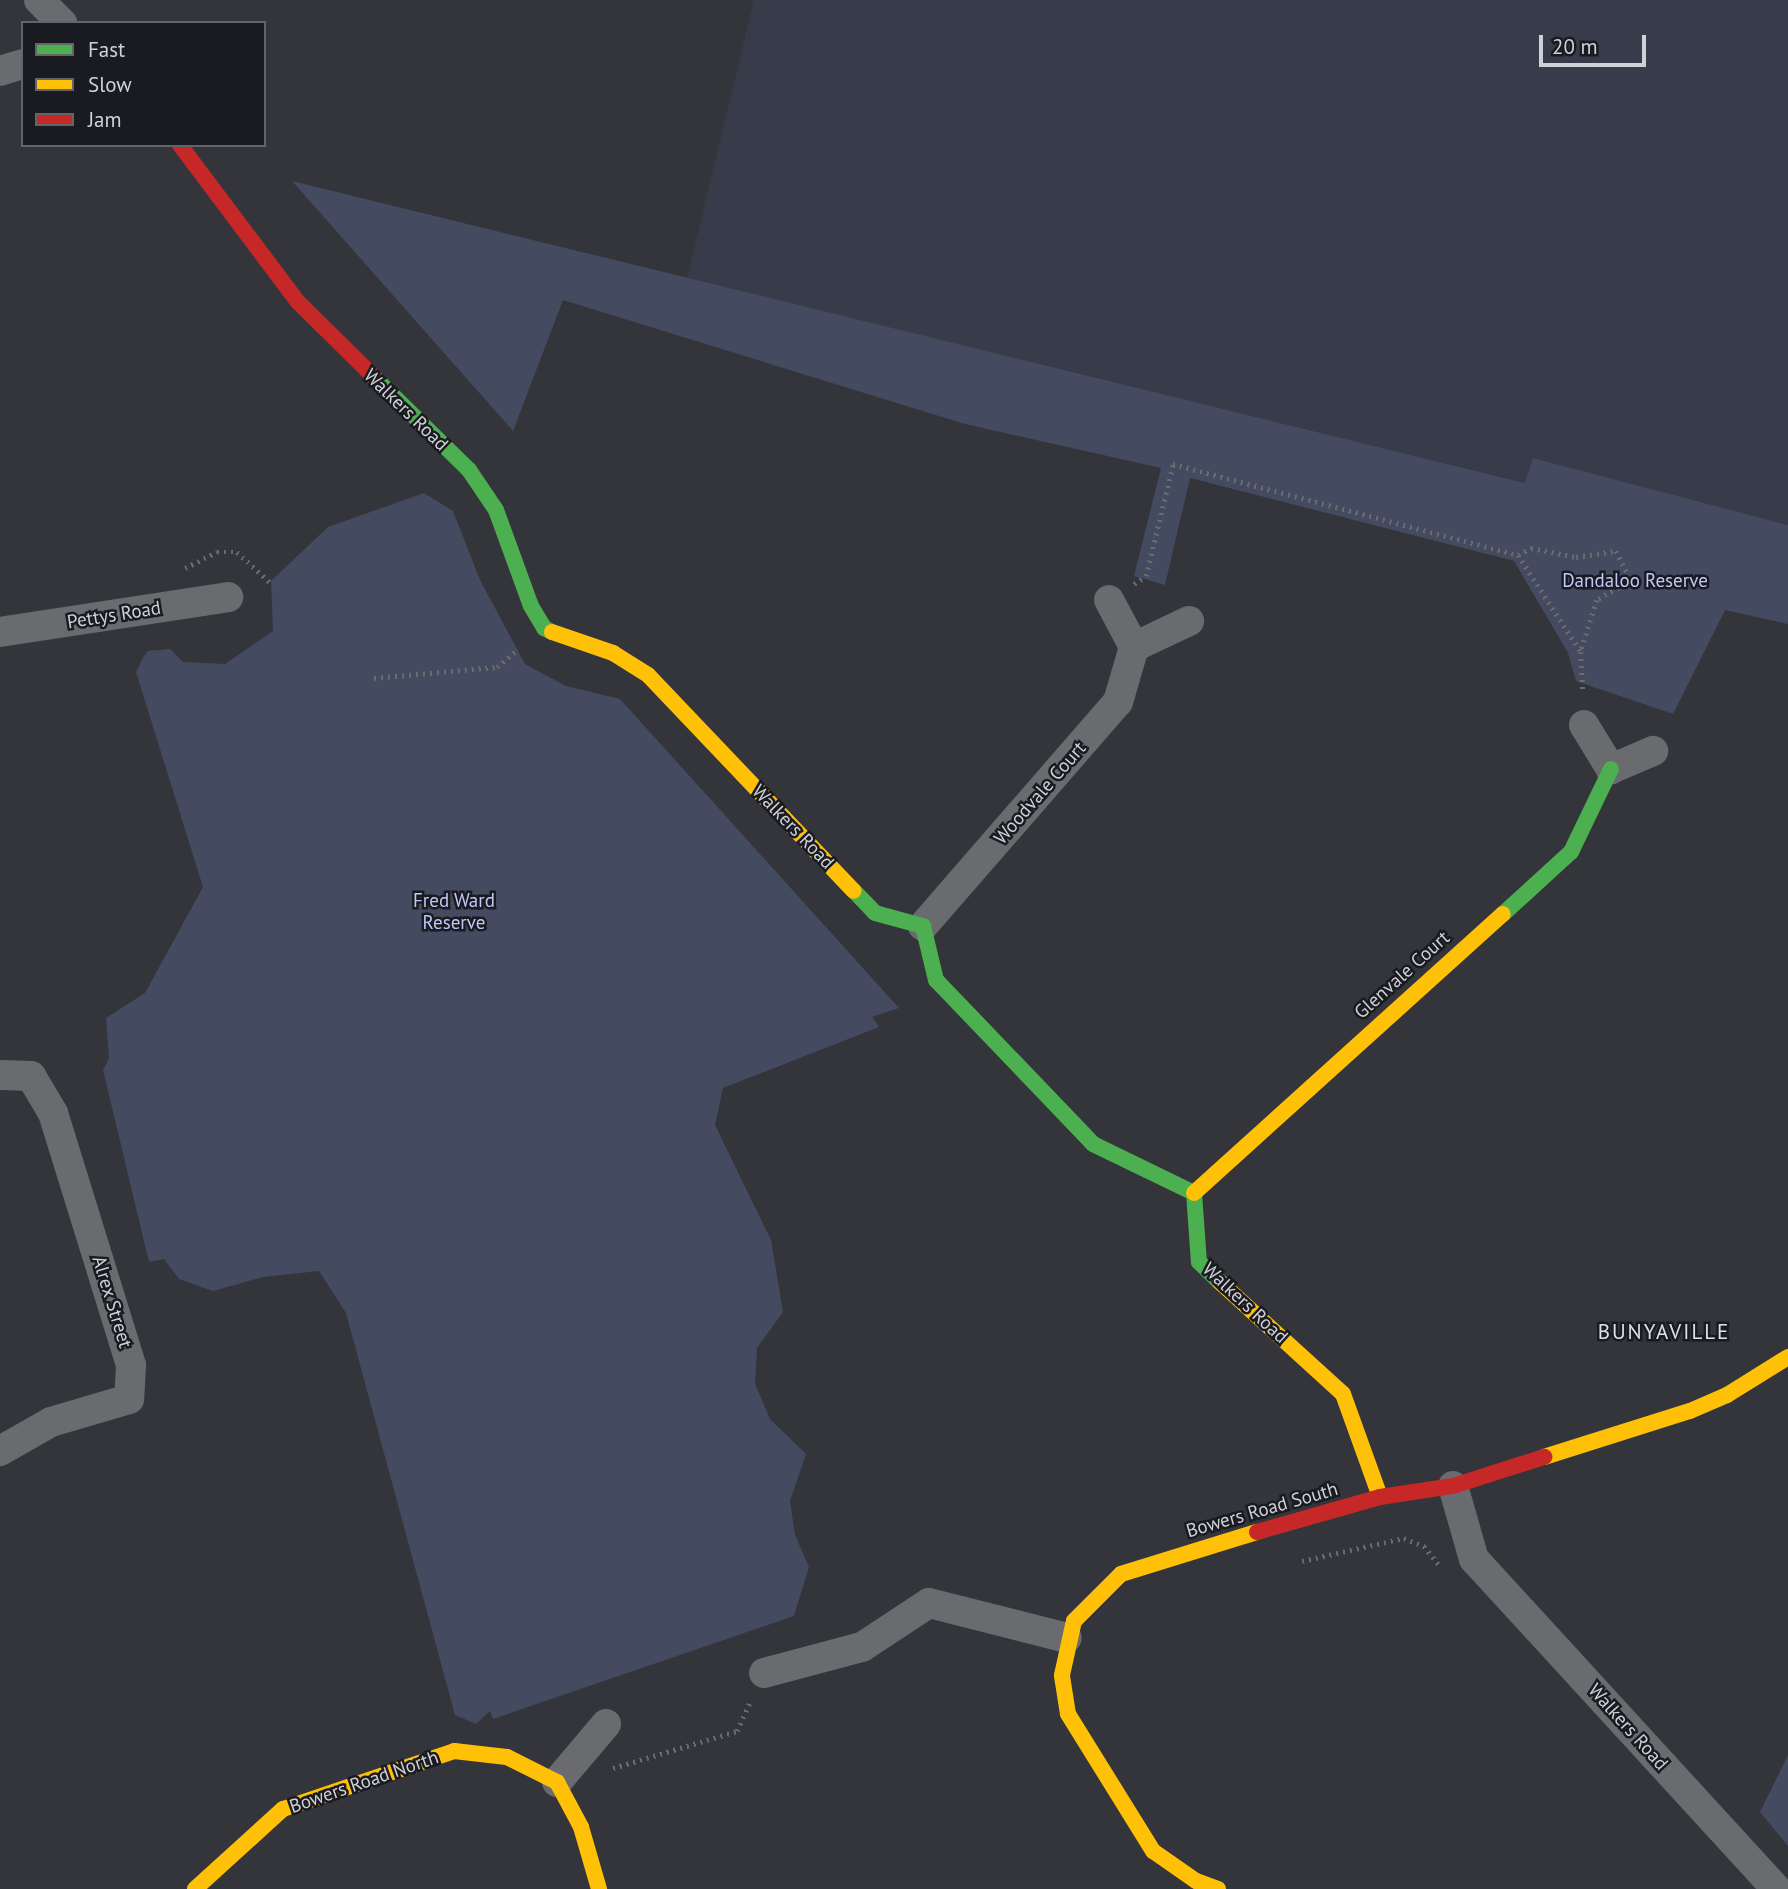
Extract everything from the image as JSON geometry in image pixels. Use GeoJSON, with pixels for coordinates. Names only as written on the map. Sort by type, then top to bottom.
{"type":"FeatureCollection","features":[{"type":"Feature","properties":{"kind":"street"},"geometry":{"type":"LineString","coordinates":[[39,0],[60,21]]}},
{"type":"Feature","properties":{"kind":"street"},"geometry":{"type":"LineString","coordinates":[[0,71],[21,65]]}},
{"type":"Feature","properties":{"kind":"street","name":"Walkers Road"},"geometry":{"type":"LineString","coordinates":[[182,147],[298,302],[469,470],[496,510],[531,606],[544,628],[573,642],[613,653],[648,675],[875,913],[923,926]]}},
{"type":"Feature","properties":{"kind":"street","name":"Pettys Road"},"geometry":{"type":"LineString","coordinates":[[0,632],[228,597]]}},
{"type":"Feature","properties":{"kind":"street"},"geometry":{"type":"LineString","coordinates":[[1109,600],[1134,647],[1189,621]]}},
{"type":"Feature","properties":{"kind":"street","name":"Woodvale Court"},"geometry":{"type":"LineString","coordinates":[[923,926],[1118,702],[1134,647]]}},
{"type":"Feature","properties":{"kind":"street"},"geometry":{"type":"LineString","coordinates":[[1584,725],[1611,769],[1653,751]]}},
{"type":"Feature","properties":{"kind":"street","name":"Glenvale Court"},"geometry":{"type":"LineString","coordinates":[[1194,1193],[1571,852],[1611,769]]}},
{"type":"Feature","properties":{"kind":"street"},"geometry":{"type":"LineString","coordinates":[[923,926],[936,980],[1093,1144],[1194,1193]]}},
{"type":"Feature","properties":{"kind":"street","name":"Alrex Street"},"geometry":{"type":"LineString","coordinates":[[0,1075],[31,1076],[53,1113],[131,1365],[129,1399],[51,1422],[0,1451]]}},
{"type":"Feature","properties":{"kind":"street","name":"Walkers Road"},"geometry":{"type":"LineString","coordinates":[[1194,1193],[1199,1262],[1343,1394],[1380,1497]]}},
{"type":"Feature","properties":{"kind":"street","name":"Bowers Road South"},"geometry":{"type":"LineString","coordinates":[[1218,1889],[1196,1881],[1153,1851],[1068,1714],[1062,1675],[1067,1637],[1086,1605],[1121,1574],[1380,1497],[1453,1486],[1690,1411],[1727,1395],[1788,1357]]}},
{"type":"Feature","properties":{"kind":"street","name":"Walkers Road"},"geometry":{"type":"LineString","coordinates":[[1453,1486],[1474,1559],[1776,1889]]}},
{"type":"Feature","properties":{"kind":"street"},"geometry":{"type":"LineString","coordinates":[[764,1673],[862,1647],[929,1603],[1067,1637]]}},
{"type":"Feature","properties":{"kind":"street"},"geometry":{"type":"LineString","coordinates":[[599,1889],[565,1773],[606,1724]]}},
{"type":"Feature","properties":{"kind":"street","name":"Bowers Road North"},"geometry":{"type":"LineString","coordinates":[[195,1889],[283,1809],[454,1751],[507,1757],[565,1773]]}},
{"type":"Feature","properties":{"kind":"path"},"geometry":{"type":"LineString","coordinates":[[1109,600],[1146,576],[1173,464],[1518,555],[1581,652]]}},
{"type":"Feature","properties":{"kind":"path"},"geometry":{"type":"LineString","coordinates":[[1518,555],[1531,548],[1576,557],[1616,551],[1631,582],[1597,600],[1581,652],[1584,725]]}},
{"type":"Feature","properties":{"kind":"path"},"geometry":{"type":"LineString","coordinates":[[374,678],[496,667],[544,628]]}},
{"type":"Feature","properties":{"kind":"path"},"geometry":{"type":"LineString","coordinates":[[1290,1564],[1404,1538],[1424,1546],[1446,1573]]}},
{"type":"Feature","properties":{"kind":"path"},"geometry":{"type":"LineString","coordinates":[[565,1773],[588,1776],[737,1731],[764,1673]]}},
{"type":"Feature","properties":{"kind":"shaded area"},"geometry":{"type":"Polygon","coordinates":[[[754,0],[1788,0],[1788,525],[1533,458],[1526,483],[687,278],[754,0]]]}},
{"type":"Feature","properties":{"kind":"green space","name":"Dandaloo Reserve"},"geometry":{"type":"Polygon","coordinates":[[[292,181],[1525,483],[1533,458],[1788,525],[1788,624],[1725,610],[1673,714],[1576,681],[1568,653],[1514,561],[1190,478],[1165,585],[1134,576],[1161,468],[965,424],[563,300],[513,431],[292,181]]]}},
{"type":"Feature","properties":{"kind":"green space","name":"Fred Ward Reserve"},"geometry":{"type":"Polygon","coordinates":[[[424,493],[453,511],[480,580],[525,664],[566,686],[620,699],[899,1008],[872,1017],[879,1027],[723,1088],[715,1125],[771,1240],[783,1312],[757,1348],[755,1384],[770,1419],[806,1454],[790,1501],[795,1535],[809,1567],[794,1616],[493,1719],[490,1711],[476,1724],[455,1715],[346,1313],[319,1271],[263,1277],[213,1291],[179,1279],[164,1259],[149,1262],[103,1070],[109,1058],[106,1018],[145,993],[203,887],[136,672],[144,656],[148,651],[170,649],[183,662],[225,664],[273,631],[271,581],[328,527],[424,493]]]}},
{"type":"Feature","properties":{"kind":"green space"},"geometry":{"type":"Polygon","coordinates":[[[1788,1755],[1788,1846],[1760,1812],[1788,1755]]]}},
{"type":"Feature","properties":{"kind":"traffic: fast"},"geometry":{"type":"LineString","coordinates":[[374,377],[469,470],[496,510],[531,606],[544,628],[552,632]]}},
{"type":"Feature","properties":{"kind":"traffic: fast"},"geometry":{"type":"LineString","coordinates":[[1503,914],[1571,852],[1611,769]]}},
{"type":"Feature","properties":{"kind":"traffic: fast"},"geometry":{"type":"LineString","coordinates":[[854,891],[875,913],[923,926],[936,980],[1093,1144],[1194,1193],[1199,1262],[1220,1282]]}},
{"type":"Feature","properties":{"kind":"traffic: slow"},"geometry":{"type":"LineString","coordinates":[[552,632],[613,653],[648,675],[854,891]]}},
{"type":"Feature","properties":{"kind":"traffic: slow"},"geometry":{"type":"LineString","coordinates":[[1194,1193],[1503,914]]}},
{"type":"Feature","properties":{"kind":"traffic: slow"},"geometry":{"type":"LineString","coordinates":[[1220,1282],[1343,1394],[1380,1497]]}},
{"type":"Feature","properties":{"kind":"traffic: slow"},"geometry":{"type":"LineString","coordinates":[[1544,1457],[1690,1411],[1727,1395],[1788,1357]]}},
{"type":"Feature","properties":{"kind":"traffic: slow"},"geometry":{"type":"LineString","coordinates":[[1218,1889],[1196,1881],[1153,1851],[1068,1714],[1062,1675],[1074,1621],[1121,1574],[1257,1532]]}},
{"type":"Feature","properties":{"kind":"traffic: slow"},"geometry":{"type":"LineString","coordinates":[[195,1889],[283,1809],[454,1751],[507,1757],[557,1782],[581,1827],[599,1889]]}},
{"type":"Feature","properties":{"kind":"traffic: jam"},"geometry":{"type":"LineString","coordinates":[[182,147],[298,302],[374,377]]}},
{"type":"Feature","properties":{"kind":"traffic: jam"},"geometry":{"type":"LineString","coordinates":[[1257,1532],[1380,1497],[1453,1486],[1544,1457]]}},
{"type":"Feature","properties":{"kind":"district","name":"BUNYAVILLE"},"geometry":{"type":"Point","coordinates":[1664,1332]}}]}
